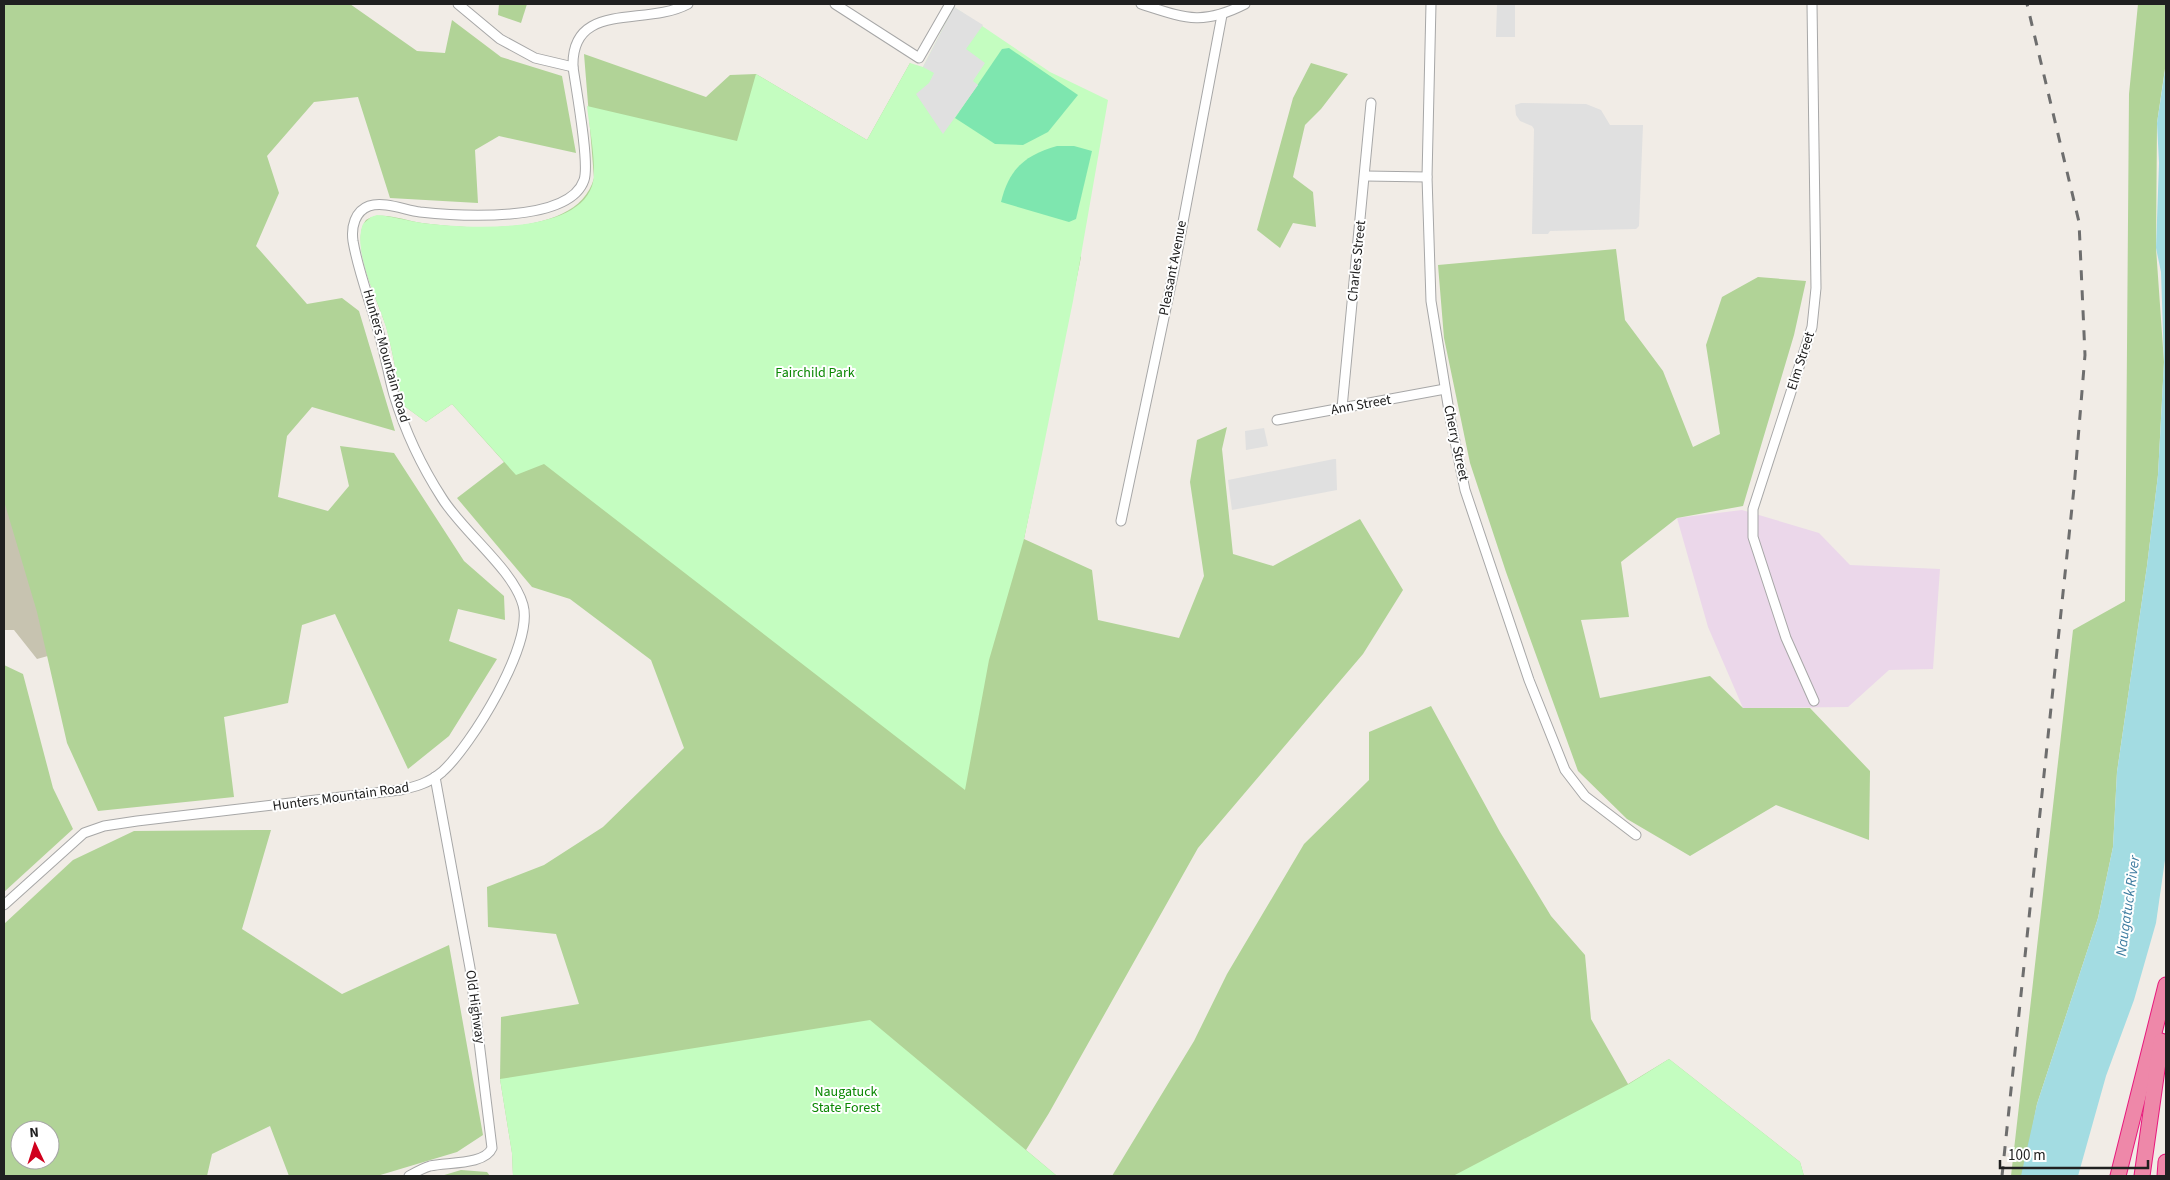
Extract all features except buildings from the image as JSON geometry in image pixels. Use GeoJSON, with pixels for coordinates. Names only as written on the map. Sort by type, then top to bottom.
{"type":"FeatureCollection","features":[{"type":"Feature","properties":{"kind":"highway"},"geometry":{"type":"LineString","coordinates":[[2118,1176],[2166,985]]}},
{"type":"Feature","properties":{"kind":"highway"},"geometry":{"type":"LineString","coordinates":[[2142,1176],[2166,1003]]}},
{"type":"Feature","properties":{"kind":"highway"},"geometry":{"type":"LineString","coordinates":[[2165,1176],[2166,1162]]}},
{"type":"Feature","properties":{"kind":"street"},"geometry":{"type":"LineString","coordinates":[[458,4],[500,40],[535,58],[573,67],[573,57],[578,36],[592,22],[606,18],[667,12],[688,4]]}},
{"type":"Feature","properties":{"kind":"street"},"geometry":{"type":"LineString","coordinates":[[836,4],[919,58],[950,4]]}},
{"type":"Feature","properties":{"kind":"street"},"geometry":{"type":"LineString","coordinates":[[1141,4],[1179,16],[1195,18],[1222,15],[1245,4]]}},
{"type":"Feature","properties":{"kind":"street","name":"Cherry Street"},"geometry":{"type":"LineString","coordinates":[[1431,4],[1427,177],[1431,300],[1445,389],[1465,490],[1529,680],[1565,770],[1586,796],[1636,835]]}},
{"type":"Feature","properties":{"kind":"street","name":"Elm Street"},"geometry":{"type":"LineString","coordinates":[[1812,4],[1816,288],[1812,327],[1752,509],[1752,524],[1786,638],[1814,701]]}},
{"type":"Feature","properties":{"kind":"street","name":"Pleasant Avenue"},"geometry":{"type":"LineString","coordinates":[[1121,521],[1174,270],[1222,15]]}},
{"type":"Feature","properties":{"kind":"street","name":"Hunters Mountain Road"},"geometry":{"type":"LineString","coordinates":[[4,905],[73,840],[93,829],[137,821],[365,796],[415,787],[435,777],[453,760],[467,742],[503,682],[523,635],[525,614],[516,588],[450,510],[412,441],[393,392],[382,342],[358,260],[353,240],[354,221],[363,210],[375,205],[429,213],[479,215],[533,210],[570,198],[580,188],[586,170],[573,67]]}},
{"type":"Feature","properties":{"kind":"street","name":"Charles Street"},"geometry":{"type":"LineString","coordinates":[[1342,408],[1372,103]]}},
{"type":"Feature","properties":{"kind":"street"},"geometry":{"type":"LineString","coordinates":[[1366,176],[1427,177]]}},
{"type":"Feature","properties":{"kind":"street","name":"Ann Street"},"geometry":{"type":"LineString","coordinates":[[1277,420],[1445,389]]}},
{"type":"Feature","properties":{"kind":"street","name":"Old Highway"},"geometry":{"type":"LineString","coordinates":[[409,1176],[432,1166],[477,1160],[487,1156],[492,1148],[470,968],[435,777]]}},
{"type":"Feature","properties":{"kind":"shaded area"},"geometry":{"type":"Polygon","coordinates":[[[1497,4],[1515,4],[1515,37],[1496,37],[1497,4]]]}},
{"type":"Feature","properties":{"kind":"shaded area"},"geometry":{"type":"Polygon","coordinates":[[[954,7],[983,25],[966,49],[985,63],[973,81],[978,85],[943,134],[916,94],[929,83],[934,73],[923,67],[954,7]]]}},
{"type":"Feature","properties":{"kind":"shaded area"},"geometry":{"type":"Polygon","coordinates":[[[1521,103],[1586,104],[1601,110],[1610,125],[1643,125],[1639,226],[1636,229],[1550,231],[1548,234],[1532,234],[1534,129],[1532,126],[1520,121],[1516,115],[1515,105],[1521,103]]]}},
{"type":"Feature","properties":{"kind":"shaded area"},"geometry":{"type":"Polygon","coordinates":[[[4,404],[73,649],[37,659],[14,630],[4,630],[4,404]]]}},
{"type":"Feature","properties":{"kind":"shaded area"},"geometry":{"type":"Polygon","coordinates":[[[1264,428],[1268,446],[1246,450],[1245,431],[1264,428]]]}},
{"type":"Feature","properties":{"kind":"shaded area"},"geometry":{"type":"Polygon","coordinates":[[[1336,459],[1337,490],[1232,510],[1228,480],[1336,459]]]}},
{"type":"Feature","properties":{"kind":"shaded area"},"geometry":{"type":"Polygon","coordinates":[[[1742,510],[1819,533],[1850,565],[1940,569],[1933,669],[1889,670],[1848,707],[1743,708],[1708,627],[1677,518],[1742,510]]]}},
{"type":"Feature","properties":{"kind":"green space"},"geometry":{"type":"Polygon","coordinates":[[[4,4],[350,4],[417,51],[445,53],[452,20],[501,57],[562,76],[576,153],[499,136],[475,150],[478,203],[390,198],[358,97],[314,102],[267,156],[279,193],[256,246],[307,304],[342,298],[359,311],[395,431],[312,407],[287,436],[278,497],[328,511],[349,486],[340,446],[394,453],[464,561],[504,596],[505,620],[458,609],[449,641],[497,659],[449,736],[408,769],[335,614],[302,625],[288,703],[224,717],[234,797],[98,811],[67,743],[37,612],[4,501],[4,4]]]}},
{"type":"Feature","properties":{"kind":"green space"},"geometry":{"type":"Polygon","coordinates":[[[499,4],[527,4],[521,23],[498,15],[499,4]]]}},
{"type":"Feature","properties":{"kind":"green space"},"geometry":{"type":"Polygon","coordinates":[[[2138,4],[2166,4],[2166,62],[2157,123],[2156,248],[2164,362],[2158,475],[2147,566],[2117,772],[2113,847],[2098,918],[2037,1104],[2023,1176],[2011,1176],[2073,630],[2125,601],[2129,94],[2138,4]]]}},
{"type":"Feature","properties":{"kind":"green space","name":"Fairchild Park"},"geometry":{"type":"Polygon","coordinates":[[[954,7],[1050,72],[1108,100],[1073,301],[1040,464],[1024,539],[989,660],[965,790],[544,464],[516,475],[452,404],[426,422],[403,405],[386,327],[367,276],[361,248],[363,224],[371,217],[377,215],[440,225],[489,227],[542,221],[564,214],[581,202],[592,186],[594,179],[594,158],[587,106],[737,141],[756,74],[867,140],[910,63],[923,67],[954,7]]]}},
{"type":"Feature","properties":{"kind":"green space"},"geometry":{"type":"Polygon","coordinates":[[[1009,48],[1078,95],[1048,132],[1023,145],[995,144],[955,118],[1002,49],[1009,48]]]}},
{"type":"Feature","properties":{"kind":"green space"},"geometry":{"type":"Polygon","coordinates":[[[584,54],[706,97],[730,75],[756,74],[867,140],[910,63],[1081,257],[1024,539],[1092,570],[1098,620],[1179,638],[1204,576],[1190,482],[1197,440],[1227,427],[1222,449],[1233,554],[1273,566],[1360,519],[1403,590],[1363,654],[1198,848],[1049,1113],[1026,1150],[1057,1176],[513,1176],[512,1153],[500,1079],[501,1017],[579,1004],[556,934],[488,927],[487,887],[544,865],[603,827],[684,748],[651,660],[570,599],[532,587],[457,498],[504,462],[452,404],[426,422],[403,405],[386,326],[367,272],[361,242],[362,230],[366,220],[372,217],[386,216],[422,223],[467,227],[520,225],[545,220],[567,211],[584,197],[594,178],[584,54]]]}},
{"type":"Feature","properties":{"kind":"green space"},"geometry":{"type":"Polygon","coordinates":[[[1311,63],[1348,74],[1321,109],[1305,125],[1293,177],[1313,192],[1316,227],[1293,223],[1280,248],[1257,230],[1293,98],[1311,63]]]}},
{"type":"Feature","properties":{"kind":"green space"},"geometry":{"type":"Polygon","coordinates":[[[1057,146],[1074,146],[1092,151],[1076,219],[1069,222],[1001,202],[1004,190],[1020,165],[1036,154],[1057,146]]]}},
{"type":"Feature","properties":{"kind":"green space"},"geometry":{"type":"Polygon","coordinates":[[[1616,249],[1625,320],[1663,371],[1693,447],[1720,434],[1706,345],[1722,297],[1758,277],[1806,281],[1794,335],[1743,506],[1677,518],[1621,562],[1629,617],[1581,620],[1600,698],[1710,676],[1743,708],[1810,708],[1870,771],[1869,840],[1776,805],[1690,856],[1627,819],[1578,771],[1506,572],[1470,463],[1444,338],[1438,265],[1616,249]]]}},
{"type":"Feature","properties":{"kind":"green space"},"geometry":{"type":"Polygon","coordinates":[[[4,665],[23,674],[53,788],[73,829],[4,892],[4,665]]]}},
{"type":"Feature","properties":{"kind":"green space"},"geometry":{"type":"Polygon","coordinates":[[[1431,706],[1500,832],[1551,916],[1585,955],[1591,1019],[1628,1084],[1669,1059],[1800,1162],[1804,1176],[1112,1176],[1194,1041],[1227,974],[1304,844],[1369,780],[1369,732],[1431,706]]]}},
{"type":"Feature","properties":{"kind":"green space"},"geometry":{"type":"Polygon","coordinates":[[[271,830],[242,929],[342,994],[449,945],[483,1135],[457,1152],[377,1176],[289,1176],[270,1126],[212,1154],[207,1176],[4,1176],[4,924],[73,860],[134,831],[271,830]]]}},
{"type":"Feature","properties":{"kind":"green space","name":"Naugatuck State Forest"},"geometry":{"type":"Polygon","coordinates":[[[870,1020],[1057,1176],[513,1176],[512,1153],[500,1079],[870,1020]]]}},
{"type":"Feature","properties":{"kind":"green space"},"geometry":{"type":"Polygon","coordinates":[[[1669,1059],[1800,1162],[1804,1176],[1453,1176],[1629,1084],[1669,1059]]]}},
{"type":"Feature","properties":{"kind":"green space"},"geometry":{"type":"Polygon","coordinates":[[[461,1170],[487,1172],[490,1176],[441,1176],[461,1170]]]}},
{"type":"Feature","properties":{"kind":"water","name":"Naugatuck River"},"geometry":{"type":"Polygon","coordinates":[[[2166,64],[2166,853],[2156,923],[2134,1000],[2106,1076],[2078,1176],[2021,1176],[2037,1104],[2098,918],[2113,847],[2117,772],[2147,566],[2158,475],[2164,362],[2161,272],[2156,248],[2159,163],[2157,123],[2166,64]]]}},
{"type":"Feature","properties":{"kind":"railway"},"geometry":{"type":"LineString","coordinates":[[2002,1176],[2074,488],[2085,355],[2079,222],[2027,4]]}}]}
